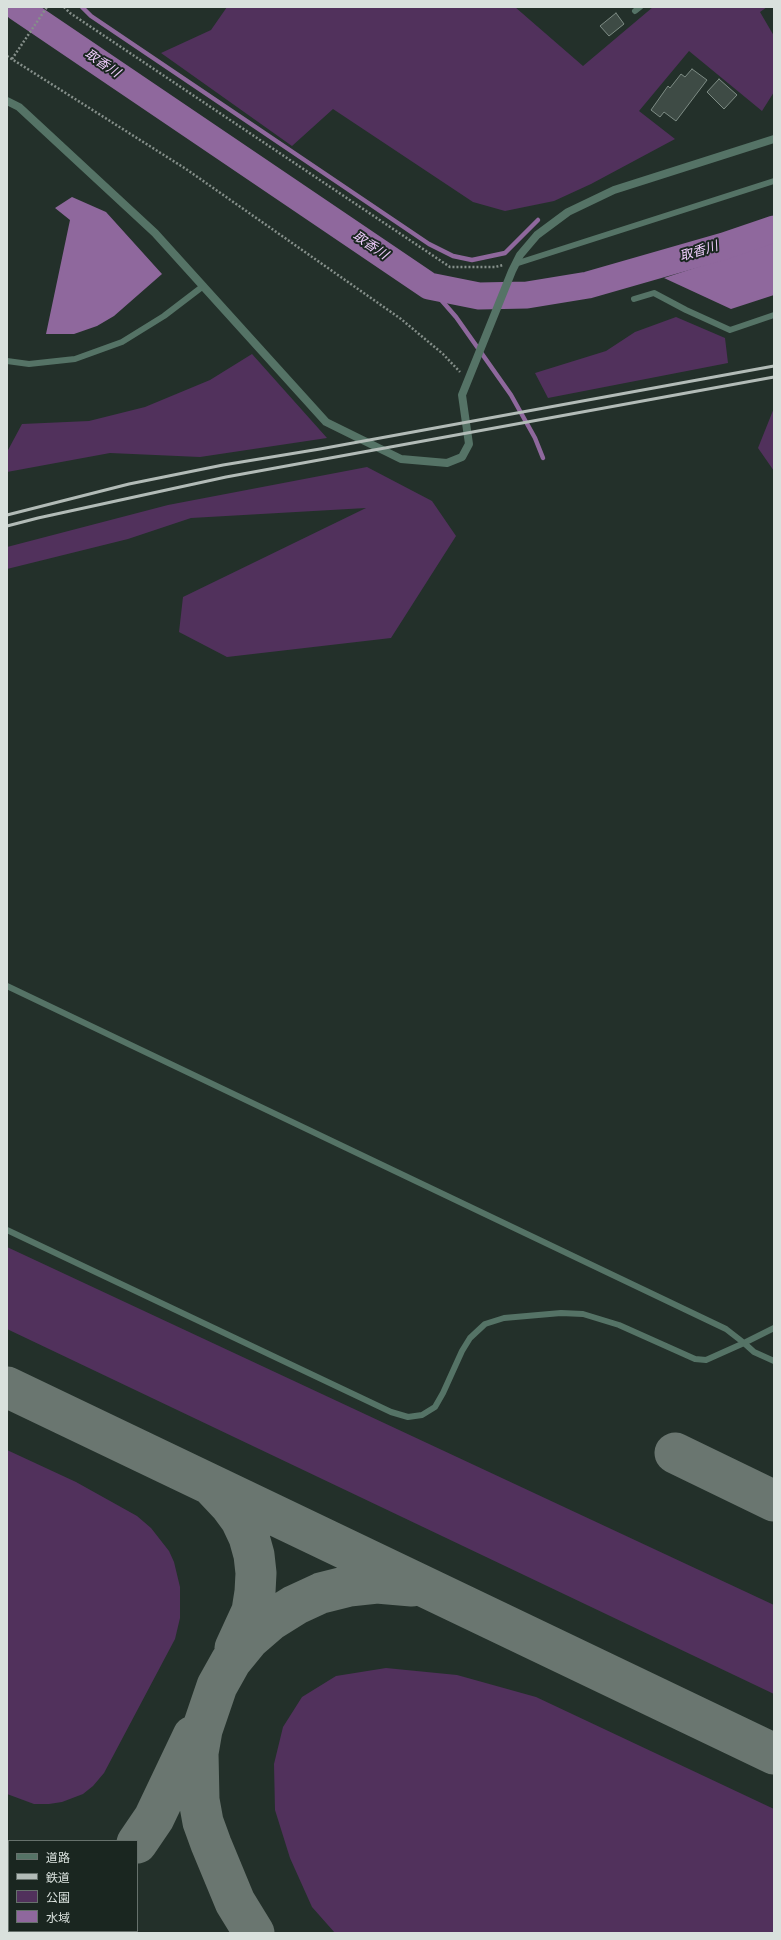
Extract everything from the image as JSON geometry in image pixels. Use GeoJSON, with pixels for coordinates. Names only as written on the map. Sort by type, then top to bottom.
{"type":"FeatureCollection","features":[{"type":"Feature","properties":{"kind":"street"},"geometry":{"type":"LineString","coordinates":[[7,101],[19,107],[155,233],[326,422],[401,460],[447,463],[462,456],[469,444],[462,395],[514,267],[520,255],[537,235],[568,212],[614,190],[774,139]]}},
{"type":"Feature","properties":{"kind":"lane"},"geometry":{"type":"LineString","coordinates":[[514,267],[774,181]]}},
{"type":"Feature","properties":{"kind":"lane"},"geometry":{"type":"LineString","coordinates":[[7,361],[29,364],[75,359],[122,342],[164,316],[202,286]]}},
{"type":"Feature","properties":{"kind":"lane"},"geometry":{"type":"LineString","coordinates":[[634,299],[654,292],[730,330],[774,315]]}},
{"type":"Feature","properties":{"kind":"lane"},"geometry":{"type":"LineString","coordinates":[[7,986],[726,1329],[754,1352],[774,1361]]}},
{"type":"Feature","properties":{"kind":"lane"},"geometry":{"type":"LineString","coordinates":[[7,1230],[384,1408],[408,1416],[422,1415],[435,1407],[462,1351],[470,1338],[485,1324],[504,1318],[561,1313],[583,1314],[619,1325],[695,1359],[706,1360],[774,1328]]}},
{"type":"Feature","properties":{"kind":"path"},"geometry":{"type":"LineString","coordinates":[[12,59],[47,7]]}},
{"type":"Feature","properties":{"kind":"path"},"geometry":{"type":"LineString","coordinates":[[64,7],[70,13],[450,267],[495,266],[511,263],[520,255]]}},
{"type":"Feature","properties":{"kind":"path"},"geometry":{"type":"LineString","coordinates":[[7,56],[186,169],[395,314],[425,338],[460,372],[469,378]]}},
{"type":"Feature","properties":{"kind":"green space"},"geometry":{"type":"Polygon","coordinates":[[[227,7],[515,7],[583,66],[653,7],[767,7],[760,12],[774,36],[774,92],[762,111],[689,51],[639,111],[675,139],[591,184],[554,201],[505,211],[473,202],[333,109],[292,146],[161,53],[211,30],[227,7]]]}},
{"type":"Feature","properties":{"kind":"green space"},"geometry":{"type":"Polygon","coordinates":[[[676,317],[725,338],[728,363],[548,398],[535,373],[606,351],[635,332],[676,317]]]}},
{"type":"Feature","properties":{"kind":"green space"},"geometry":{"type":"Polygon","coordinates":[[[252,354],[327,438],[200,457],[110,453],[7,472],[7,452],[22,424],[89,421],[145,407],[210,380],[252,354]]]}},
{"type":"Feature","properties":{"kind":"green space"},"geometry":{"type":"Polygon","coordinates":[[[774,408],[774,471],[758,448],[774,408]]]}},
{"type":"Feature","properties":{"kind":"green space"},"geometry":{"type":"Polygon","coordinates":[[[367,467],[432,501],[456,536],[391,638],[227,657],[179,632],[183,597],[366,508],[191,518],[128,539],[7,569],[7,547],[168,505],[367,467]]]}},
{"type":"Feature","properties":{"kind":"green space"},"geometry":{"type":"Polygon","coordinates":[[[7,1247],[774,1605],[774,1694],[7,1329],[7,1247]]]}},
{"type":"Feature","properties":{"kind":"green space"},"geometry":{"type":"Polygon","coordinates":[[[7,1450],[76,1482],[137,1516],[151,1528],[169,1551],[174,1562],[180,1587],[180,1618],[175,1639],[104,1773],[93,1786],[83,1794],[62,1802],[49,1804],[34,1804],[7,1794],[7,1450]]]}},
{"type":"Feature","properties":{"kind":"green space"},"geometry":{"type":"Polygon","coordinates":[[[386,1668],[457,1675],[536,1697],[774,1809],[774,1933],[335,1933],[312,1907],[290,1858],[275,1810],[274,1764],[283,1727],[302,1697],[336,1676],[386,1668]]]}},
{"type":"Feature","properties":{"kind":"water"},"geometry":{"type":"Polygon","coordinates":[[[72,197],[106,212],[162,274],[114,316],[97,326],[74,334],[46,334],[70,220],[55,208],[72,197]]]}},
{"type":"Feature","properties":{"kind":"water"},"geometry":{"type":"Polygon","coordinates":[[[774,242],[774,295],[731,309],[664,278],[774,242]]]}},
{"type":"Feature","properties":{"kind":"building"},"geometry":{"type":"Polygon","coordinates":[[[616,13],[624,24],[609,36],[600,26],[616,13]]]}},
{"type":"Feature","properties":{"kind":"building"},"geometry":{"type":"Polygon","coordinates":[[[692,69],[707,80],[676,121],[664,112],[660,117],[651,110],[668,86],[670,88],[681,74],[685,77],[692,69]]]}},
{"type":"Feature","properties":{"kind":"building"},"geometry":{"type":"Polygon","coordinates":[[[719,79],[737,95],[724,109],[707,92],[719,79]]]}},
{"type":"Feature","properties":{"kind":"waterway","name":"取香川"},"geometry":{"type":"LineString","coordinates":[[17,7],[429,286],[479,296],[527,295],[588,285],[724,246],[774,229]]}},
{"type":"Feature","properties":{"kind":"waterway"},"geometry":{"type":"LineString","coordinates":[[82,7],[91,16],[429,244],[453,256],[472,260],[505,253],[538,220]]}},
{"type":"Feature","properties":{"kind":"waterway"},"geometry":{"type":"LineString","coordinates":[[429,286],[456,317],[511,395],[535,438],[543,458]]}},
{"type":"Feature","properties":{"kind":"taxiway"},"geometry":{"type":"LineString","coordinates":[[7,1387],[774,1754]]}},
{"type":"Feature","properties":{"kind":"taxiway"},"geometry":{"type":"LineString","coordinates":[[675,1453],[774,1501]]}},
{"type":"Feature","properties":{"kind":"taxiway"},"geometry":{"type":"LineString","coordinates":[[214,1488],[230,1505],[241,1520],[249,1537],[254,1555],[256,1573],[252,1611],[235,1648]]}},
{"type":"Feature","properties":{"kind":"taxiway"},"geometry":{"type":"LineString","coordinates":[[254,1933],[235,1902],[211,1844],[203,1822],[199,1800],[198,1753],[202,1730],[217,1686],[231,1661],[249,1639],[271,1620],[295,1605],[321,1593],[349,1586],[377,1583],[412,1586]]}},
{"type":"Feature","properties":{"kind":"taxiway"},"geometry":{"type":"LineString","coordinates":[[138,1842],[154,1818],[193,1736]]}},
{"type":"Feature","properties":{"kind":"railway"},"geometry":{"type":"LineString","coordinates":[[7,515],[129,484],[223,465],[320,449],[774,366]]}},
{"type":"Feature","properties":{"kind":"railway"},"geometry":{"type":"LineString","coordinates":[[7,526],[226,477],[774,377]]}}]}
